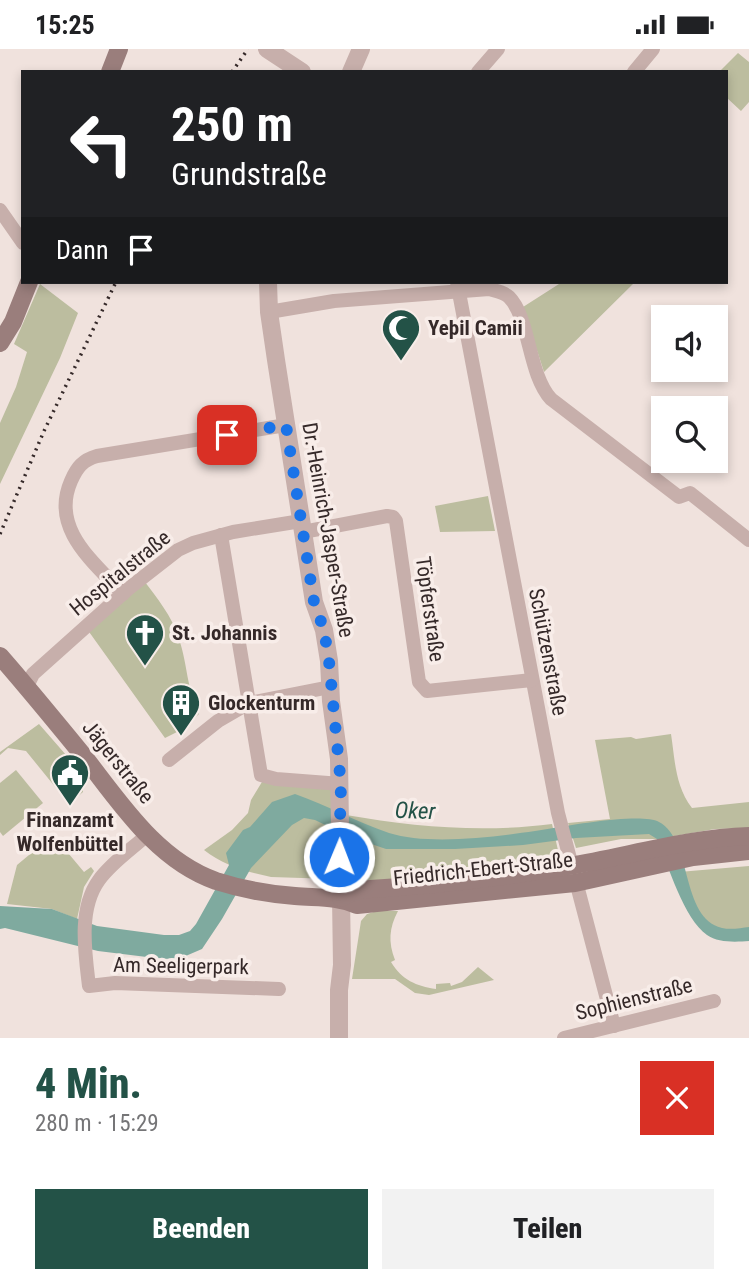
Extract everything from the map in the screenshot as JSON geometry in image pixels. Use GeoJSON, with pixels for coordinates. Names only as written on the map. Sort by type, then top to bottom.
{"type":"FeatureCollection","features":[{"type":"Feature","properties":{"kind":"main road"},"geometry":{"type":"LineString","coordinates":[[111,70],[119,49]]}},
{"type":"Feature","properties":{"kind":"main road"},"geometry":{"type":"LineString","coordinates":[[0,343],[13,322],[28,284]]}},
{"type":"Feature","properties":{"kind":"main road","name":"Jägerstraße"},"geometry":{"type":"LineString","coordinates":[[0,656],[147,835],[184,865],[214,880],[242,888],[292,896],[341,898]]}},
{"type":"Feature","properties":{"kind":"main road","name":"Friedrich-Ebert-Straße"},"geometry":{"type":"LineString","coordinates":[[341,898],[356,890],[573,875],[749,836]]}},
{"type":"Feature","properties":{"kind":"main road","name":"Friedrich-Ebert-Straße"},"geometry":{"type":"LineString","coordinates":[[689,850],[749,851]]}},
{"type":"Feature","properties":{"kind":"street"},"geometry":{"type":"LineString","coordinates":[[352,70],[361,49]]}},
{"type":"Feature","properties":{"kind":"street"},"geometry":{"type":"LineString","coordinates":[[480,70],[498,49]]}},
{"type":"Feature","properties":{"kind":"street"},"geometry":{"type":"LineString","coordinates":[[636,70],[653,49]]}},
{"type":"Feature","properties":{"kind":"street"},"geometry":{"type":"LineString","coordinates":[[272,52],[299,70]]}},
{"type":"Feature","properties":{"kind":"street"},"geometry":{"type":"LineString","coordinates":[[0,210],[21,240]]}},
{"type":"Feature","properties":{"kind":"street","name":"Dr.-Heinrich-Jasper-Straße"},"geometry":{"type":"LineString","coordinates":[[268,284],[269,312],[314,602],[324,630],[341,785],[339,1038]]}},
{"type":"Feature","properties":{"kind":"street"},"geometry":{"type":"LineString","coordinates":[[269,312],[334,301],[458,287],[489,289],[503,293],[517,309],[545,393],[679,497],[690,493],[749,540]]}},
{"type":"Feature","properties":{"kind":"street","name":"Schützenstraße"},"geometry":{"type":"LineString","coordinates":[[458,287],[558,813],[614,1026]]}},
{"type":"Feature","properties":{"kind":"street"},"geometry":{"type":"LineString","coordinates":[[123,594],[76,542],[68,527],[64,512],[66,495],[80,464],[97,456],[286,425]]}},
{"type":"Feature","properties":{"kind":"street","name":"Töpferstraße"},"geometry":{"type":"LineString","coordinates":[[302,526],[393,517],[396,521],[419,682],[427,691],[532,680]]}},
{"type":"Feature","properties":{"kind":"street","name":"Hospitalstraße"},"geometry":{"type":"LineString","coordinates":[[27,686],[33,674],[123,594],[178,550],[221,535],[302,526]]}},
{"type":"Feature","properties":{"kind":"street"},"geometry":{"type":"LineString","coordinates":[[221,535],[259,770],[265,777],[341,785]]}},
{"type":"Feature","properties":{"kind":"street"},"geometry":{"type":"LineString","coordinates":[[169,760],[218,721],[248,703],[330,687]]}},
{"type":"Feature","properties":{"kind":"street","name":"Am Seeligerpark"},"geometry":{"type":"LineString","coordinates":[[147,835],[98,882],[86,913],[89,986],[114,983],[279,989]]}},
{"type":"Feature","properties":{"kind":"street","name":"Sophienstraße"},"geometry":{"type":"LineString","coordinates":[[564,1038],[715,1001]]}},
{"type":"Feature","properties":{"kind":"green space"},"geometry":{"type":"Polygon","coordinates":[[[738,53],[749,62],[749,102],[741,111],[728,99],[728,70],[721,70],[738,53]]]}},
{"type":"Feature","properties":{"kind":"green space"},"geometry":{"type":"Polygon","coordinates":[[[40,284],[78,313],[60,358],[0,484],[0,423],[16,387],[27,352],[14,344],[40,284]]]}},
{"type":"Feature","properties":{"kind":"green space"},"geometry":{"type":"Polygon","coordinates":[[[559,284],[633,284],[544,372],[523,307],[559,284]]]}},
{"type":"Feature","properties":{"kind":"green space"},"geometry":{"type":"Polygon","coordinates":[[[488,496],[495,531],[440,532],[435,506],[488,496]]]}},
{"type":"Feature","properties":{"kind":"green space"},"geometry":{"type":"Polygon","coordinates":[[[142,578],[164,607],[176,631],[199,714],[183,729],[165,738],[87,629],[142,578]]]}},
{"type":"Feature","properties":{"kind":"green space"},"geometry":{"type":"Polygon","coordinates":[[[39,724],[80,771],[83,792],[69,804],[26,751],[8,748],[0,755],[0,752],[39,724]]]}},
{"type":"Feature","properties":{"kind":"green space"},"geometry":{"type":"Polygon","coordinates":[[[671,734],[679,782],[692,808],[749,802],[749,828],[715,829],[657,839],[621,839],[576,848],[568,823],[610,819],[595,740],[631,737],[636,739],[671,734]]]}},
{"type":"Feature","properties":{"kind":"green space"},"geometry":{"type":"Polygon","coordinates":[[[16,770],[43,803],[3,836],[0,832],[0,783],[16,770]]]}},
{"type":"Feature","properties":{"kind":"green space"},"geometry":{"type":"Polygon","coordinates":[[[265,777],[333,784],[346,815],[449,827],[500,828],[552,824],[560,859],[552,864],[395,881],[271,877],[253,873],[227,864],[204,850],[232,830],[248,813],[251,800],[265,777]]]}},
{"type":"Feature","properties":{"kind":"green space"},"geometry":{"type":"Polygon","coordinates":[[[53,835],[84,872],[91,867],[94,871],[84,887],[77,919],[52,909],[7,904],[17,865],[53,835]]]}},
{"type":"Feature","properties":{"kind":"green space"},"geometry":{"type":"Polygon","coordinates":[[[749,866],[749,934],[715,932],[698,918],[679,872],[749,866]]]}},
{"type":"Feature","properties":{"kind":"green space"},"geometry":{"type":"Polygon","coordinates":[[[398,911],[391,929],[390,941],[395,960],[391,962],[410,981],[436,989],[436,984],[450,983],[451,986],[462,982],[478,967],[494,980],[429,995],[415,993],[395,979],[352,979],[361,921],[367,914],[398,911]]]}},
{"type":"Feature","properties":{"kind":"water"},"geometry":{"type":"Polygon","coordinates":[[[295,794],[389,833],[428,839],[496,836],[626,819],[659,822],[670,831],[677,845],[699,910],[709,921],[722,928],[749,927],[749,941],[716,939],[699,927],[684,904],[657,839],[649,834],[455,849],[386,849],[304,818],[292,825],[251,868],[202,949],[181,958],[163,959],[98,951],[0,929],[0,906],[52,909],[97,926],[164,935],[179,935],[190,931],[229,865],[226,853],[243,830],[250,827],[272,802],[295,794]]]}},
{"type":"Feature","properties":{"kind":"railway"},"geometry":{"type":"LineString","coordinates":[[233,70],[248,49]]}},
{"type":"Feature","properties":{"kind":"railway"},"geometry":{"type":"LineString","coordinates":[[0,534],[44,431],[115,284]]}},
{"type":"Feature","properties":{"kind":"place","name":"Yeþil Camii"},"geometry":{"type":"Point","coordinates":[401,362]}},
{"type":"Feature","properties":{"kind":"place","name":"St. Johannis"},"geometry":{"type":"Point","coordinates":[145,667]}},
{"type":"Feature","properties":{"kind":"place","name":"Glockenturm"},"geometry":{"type":"Point","coordinates":[181,737]}},
{"type":"Feature","properties":{"kind":"place","name":"Finanzamt Wolfenbüttel"},"geometry":{"type":"Point","coordinates":[70,807]}},
{"type":"Feature","properties":{"kind":"route"},"geometry":{"type":"LineString","coordinates":[[227,435],[286,425],[314,602],[324,630],[329,661],[341,785],[339,857]]}},
{"type":"Feature","properties":{"kind":"water label","name":"Oker"},"geometry":{"type":"Point","coordinates":[415,811]}}]}
